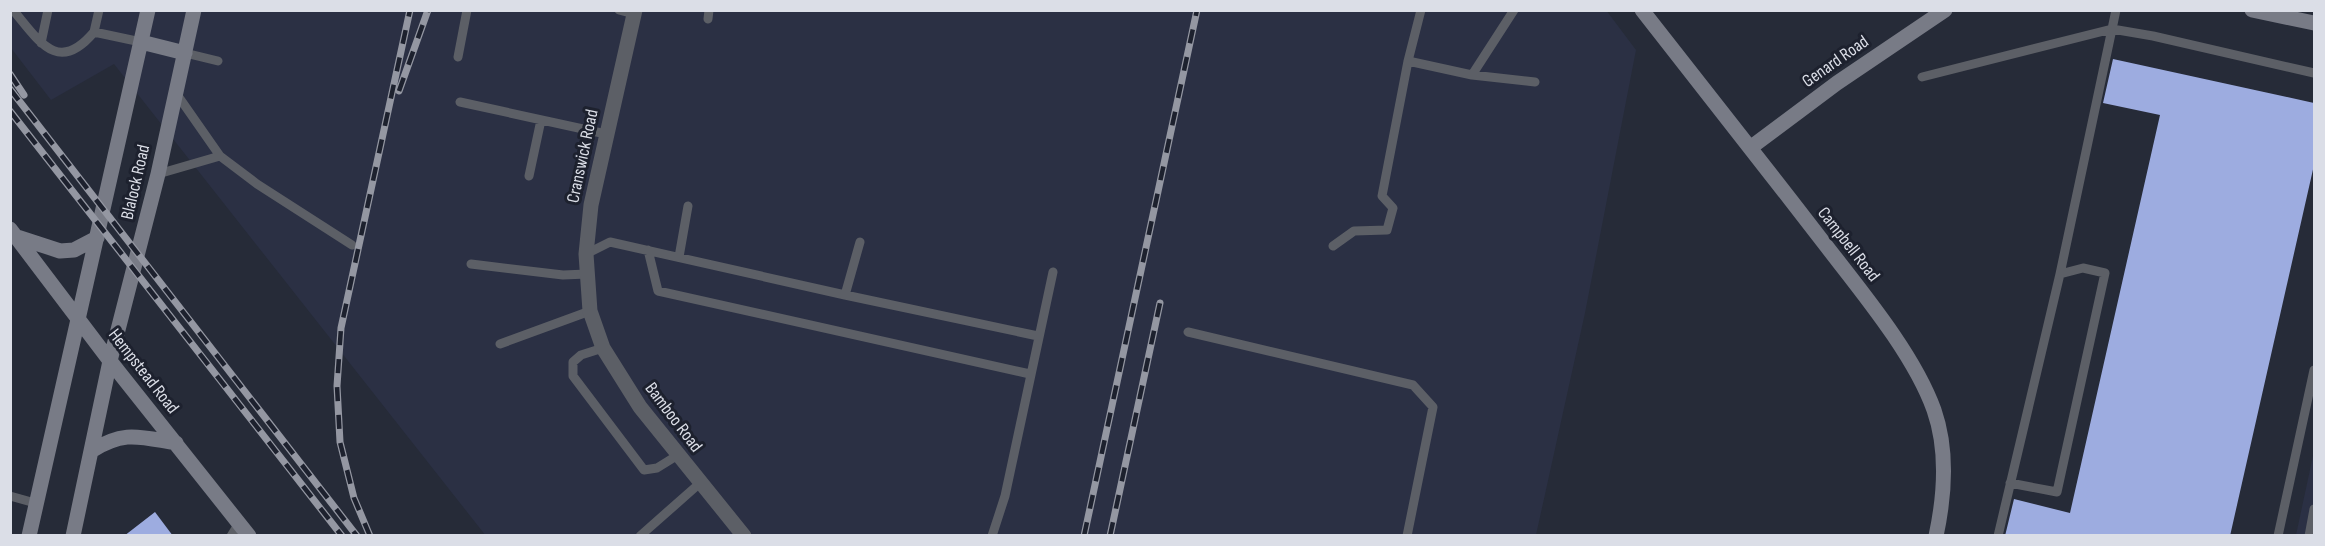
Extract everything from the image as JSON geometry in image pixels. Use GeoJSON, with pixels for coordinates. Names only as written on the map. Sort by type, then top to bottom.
{"type":"FeatureCollection","features":[{"type":"Feature","properties":{"kind":"main road","name":"Blalock Road"},"geometry":{"type":"LineString","coordinates":[[29,536],[148,10]]}},
{"type":"Feature","properties":{"kind":"main road","name":"Blalock Road"},"geometry":{"type":"LineString","coordinates":[[73,536],[110,361],[158,174],[194,10]]}},
{"type":"Feature","properties":{"kind":"main road","name":"Campbell Road"},"geometry":{"type":"LineString","coordinates":[[1642,10],[1867,299],[1915,369],[1934,410],[1944,455],[1944,488],[1936,536]]}},
{"type":"Feature","properties":{"kind":"main road","name":"Genard Road"},"geometry":{"type":"LineString","coordinates":[[1750,148],[1837,83],[1945,10]]}},
{"type":"Feature","properties":{"kind":"main road"},"geometry":{"type":"LineString","coordinates":[[2252,10],[2314,23]]}},
{"type":"Feature","properties":{"kind":"main road"},"geometry":{"type":"LineString","coordinates":[[141,42],[185,53]]}},
{"type":"Feature","properties":{"kind":"main road"},"geometry":{"type":"LineString","coordinates":[[14,233],[60,251],[74,250],[97,238]]}},
{"type":"Feature","properties":{"kind":"main road","name":"Hempstead Road"},"geometry":{"type":"LineString","coordinates":[[14,233],[110,361],[176,443],[240,531]]}},
{"type":"Feature","properties":{"kind":"main road"},"geometry":{"type":"LineString","coordinates":[[91,451],[108,440],[131,436],[176,443]]}},
{"type":"Feature","properties":{"kind":"street","name":"Cranswick Road"},"geometry":{"type":"LineString","coordinates":[[590,311],[586,254],[591,205],[629,12]]}},
{"type":"Feature","properties":{"kind":"street","name":"Bamboo Road"},"geometry":{"type":"LineString","coordinates":[[590,311],[603,348],[640,407],[744,536]]}},
{"type":"Feature","properties":{"kind":"lane"},"geometry":{"type":"LineString","coordinates":[[13,10],[41,43],[51,50],[62,53],[81,47],[94,32],[99,10]]}},
{"type":"Feature","properties":{"kind":"lane"},"geometry":{"type":"LineString","coordinates":[[41,43],[48,10]]}},
{"type":"Feature","properties":{"kind":"lane"},"geometry":{"type":"LineString","coordinates":[[458,57],[467,10]]}},
{"type":"Feature","properties":{"kind":"lane"},"geometry":{"type":"LineString","coordinates":[[1333,246],[1354,231],[1387,230],[1393,208],[1382,196],[1408,61],[1421,10]]}},
{"type":"Feature","properties":{"kind":"lane"},"geometry":{"type":"LineString","coordinates":[[1472,75],[1514,10]]}},
{"type":"Feature","properties":{"kind":"lane"},"geometry":{"type":"LineString","coordinates":[[1998,536],[2060,274],[2116,10]]}},
{"type":"Feature","properties":{"kind":"lane"},"geometry":{"type":"LineString","coordinates":[[1922,77],[2112,29],[2153,36],[2314,73]]}},
{"type":"Feature","properties":{"kind":"lane"},"geometry":{"type":"LineString","coordinates":[[94,32],[141,42]]}},
{"type":"Feature","properties":{"kind":"lane"},"geometry":{"type":"LineString","coordinates":[[185,53],[218,61]]}},
{"type":"Feature","properties":{"kind":"lane"},"geometry":{"type":"LineString","coordinates":[[1408,61],[1472,75],[1535,82]]}},
{"type":"Feature","properties":{"kind":"lane"},"geometry":{"type":"LineString","coordinates":[[176,93],[220,156],[257,184],[352,245]]}},
{"type":"Feature","properties":{"kind":"lane"},"geometry":{"type":"LineString","coordinates":[[460,102],[606,134]]}},
{"type":"Feature","properties":{"kind":"lane"},"geometry":{"type":"LineString","coordinates":[[529,176],[542,120]]}},
{"type":"Feature","properties":{"kind":"lane"},"geometry":{"type":"LineString","coordinates":[[158,174],[220,156]]}},
{"type":"Feature","properties":{"kind":"lane"},"geometry":{"type":"LineString","coordinates":[[679,257],[688,206]]}},
{"type":"Feature","properties":{"kind":"lane"},"geometry":{"type":"LineString","coordinates":[[586,254],[610,242],[1038,336]]}},
{"type":"Feature","properties":{"kind":"lane"},"geometry":{"type":"LineString","coordinates":[[845,295],[860,242]]}},
{"type":"Feature","properties":{"kind":"lane"},"geometry":{"type":"LineString","coordinates":[[648,250],[658,291],[1030,374]]}},
{"type":"Feature","properties":{"kind":"lane"},"geometry":{"type":"LineString","coordinates":[[471,264],[563,275],[587,274]]}},
{"type":"Feature","properties":{"kind":"lane"},"geometry":{"type":"LineString","coordinates":[[2010,483],[2057,492],[2105,273],[2083,268],[2060,274]]}},
{"type":"Feature","properties":{"kind":"lane"},"geometry":{"type":"LineString","coordinates":[[993,536],[1005,496],[1053,272]]}},
{"type":"Feature","properties":{"kind":"lane"},"geometry":{"type":"LineString","coordinates":[[500,344],[590,311]]}},
{"type":"Feature","properties":{"kind":"lane"},"geometry":{"type":"LineString","coordinates":[[1188,332],[1413,385],[1432,407],[1407,536]]}},
{"type":"Feature","properties":{"kind":"lane"},"geometry":{"type":"LineString","coordinates":[[603,348],[581,355],[573,362],[573,376],[644,470],[657,468],[678,455]]}},
{"type":"Feature","properties":{"kind":"lane"},"geometry":{"type":"LineString","coordinates":[[2278,536],[2314,370]]}},
{"type":"Feature","properties":{"kind":"lane"},"geometry":{"type":"LineString","coordinates":[[640,536],[700,483]]}},
{"type":"Feature","properties":{"kind":"lane"},"geometry":{"type":"LineString","coordinates":[[10,496],[35,503]]}},
{"type":"Feature","properties":{"kind":"lane"},"geometry":{"type":"LineString","coordinates":[[2308,536],[2314,509]]}},
{"type":"Feature","properties":{"kind":"shaded area"},"geometry":{"type":"Polygon","coordinates":[[[11,10],[1606,10],[1636,50],[1585,313],[1536,535],[486,536],[114,64],[51,100],[11,48],[11,10]]]}},
{"type":"Feature","properties":{"kind":"shaded area"},"geometry":{"type":"Polygon","coordinates":[[[2314,451],[2314,535],[2296,535],[2314,451]]]}},
{"type":"Feature","properties":{"kind":"building"},"geometry":{"type":"Polygon","coordinates":[[[2113,59],[2314,103],[2314,165],[2230,536],[2005,536],[2014,499],[2070,513],[2160,115],[2103,103],[2113,59]]]}},
{"type":"Feature","properties":{"kind":"building"},"geometry":{"type":"Polygon","coordinates":[[[155,512],[173,536],[124,536],[155,512]]]}},
{"type":"Feature","properties":{"kind":"railway"},"geometry":{"type":"LineString","coordinates":[[370,536],[354,498],[340,442],[337,386],[341,328],[410,10]]}},
{"type":"Feature","properties":{"kind":"railway"},"geometry":{"type":"LineString","coordinates":[[399,91],[428,10]]}},
{"type":"Feature","properties":{"kind":"railway"},"geometry":{"type":"LineString","coordinates":[[1084,536],[1197,10]]}},
{"type":"Feature","properties":{"kind":"railway"},"geometry":{"type":"LineString","coordinates":[[10,74],[24,95]]}},
{"type":"Feature","properties":{"kind":"railway"},"geometry":{"type":"LineString","coordinates":[[10,89],[357,536]]}},
{"type":"Feature","properties":{"kind":"railway"},"geometry":{"type":"LineString","coordinates":[[10,111],[342,536]]}},
{"type":"Feature","properties":{"kind":"railway"},"geometry":{"type":"LineString","coordinates":[[1110,536],[1160,303]]}}]}
